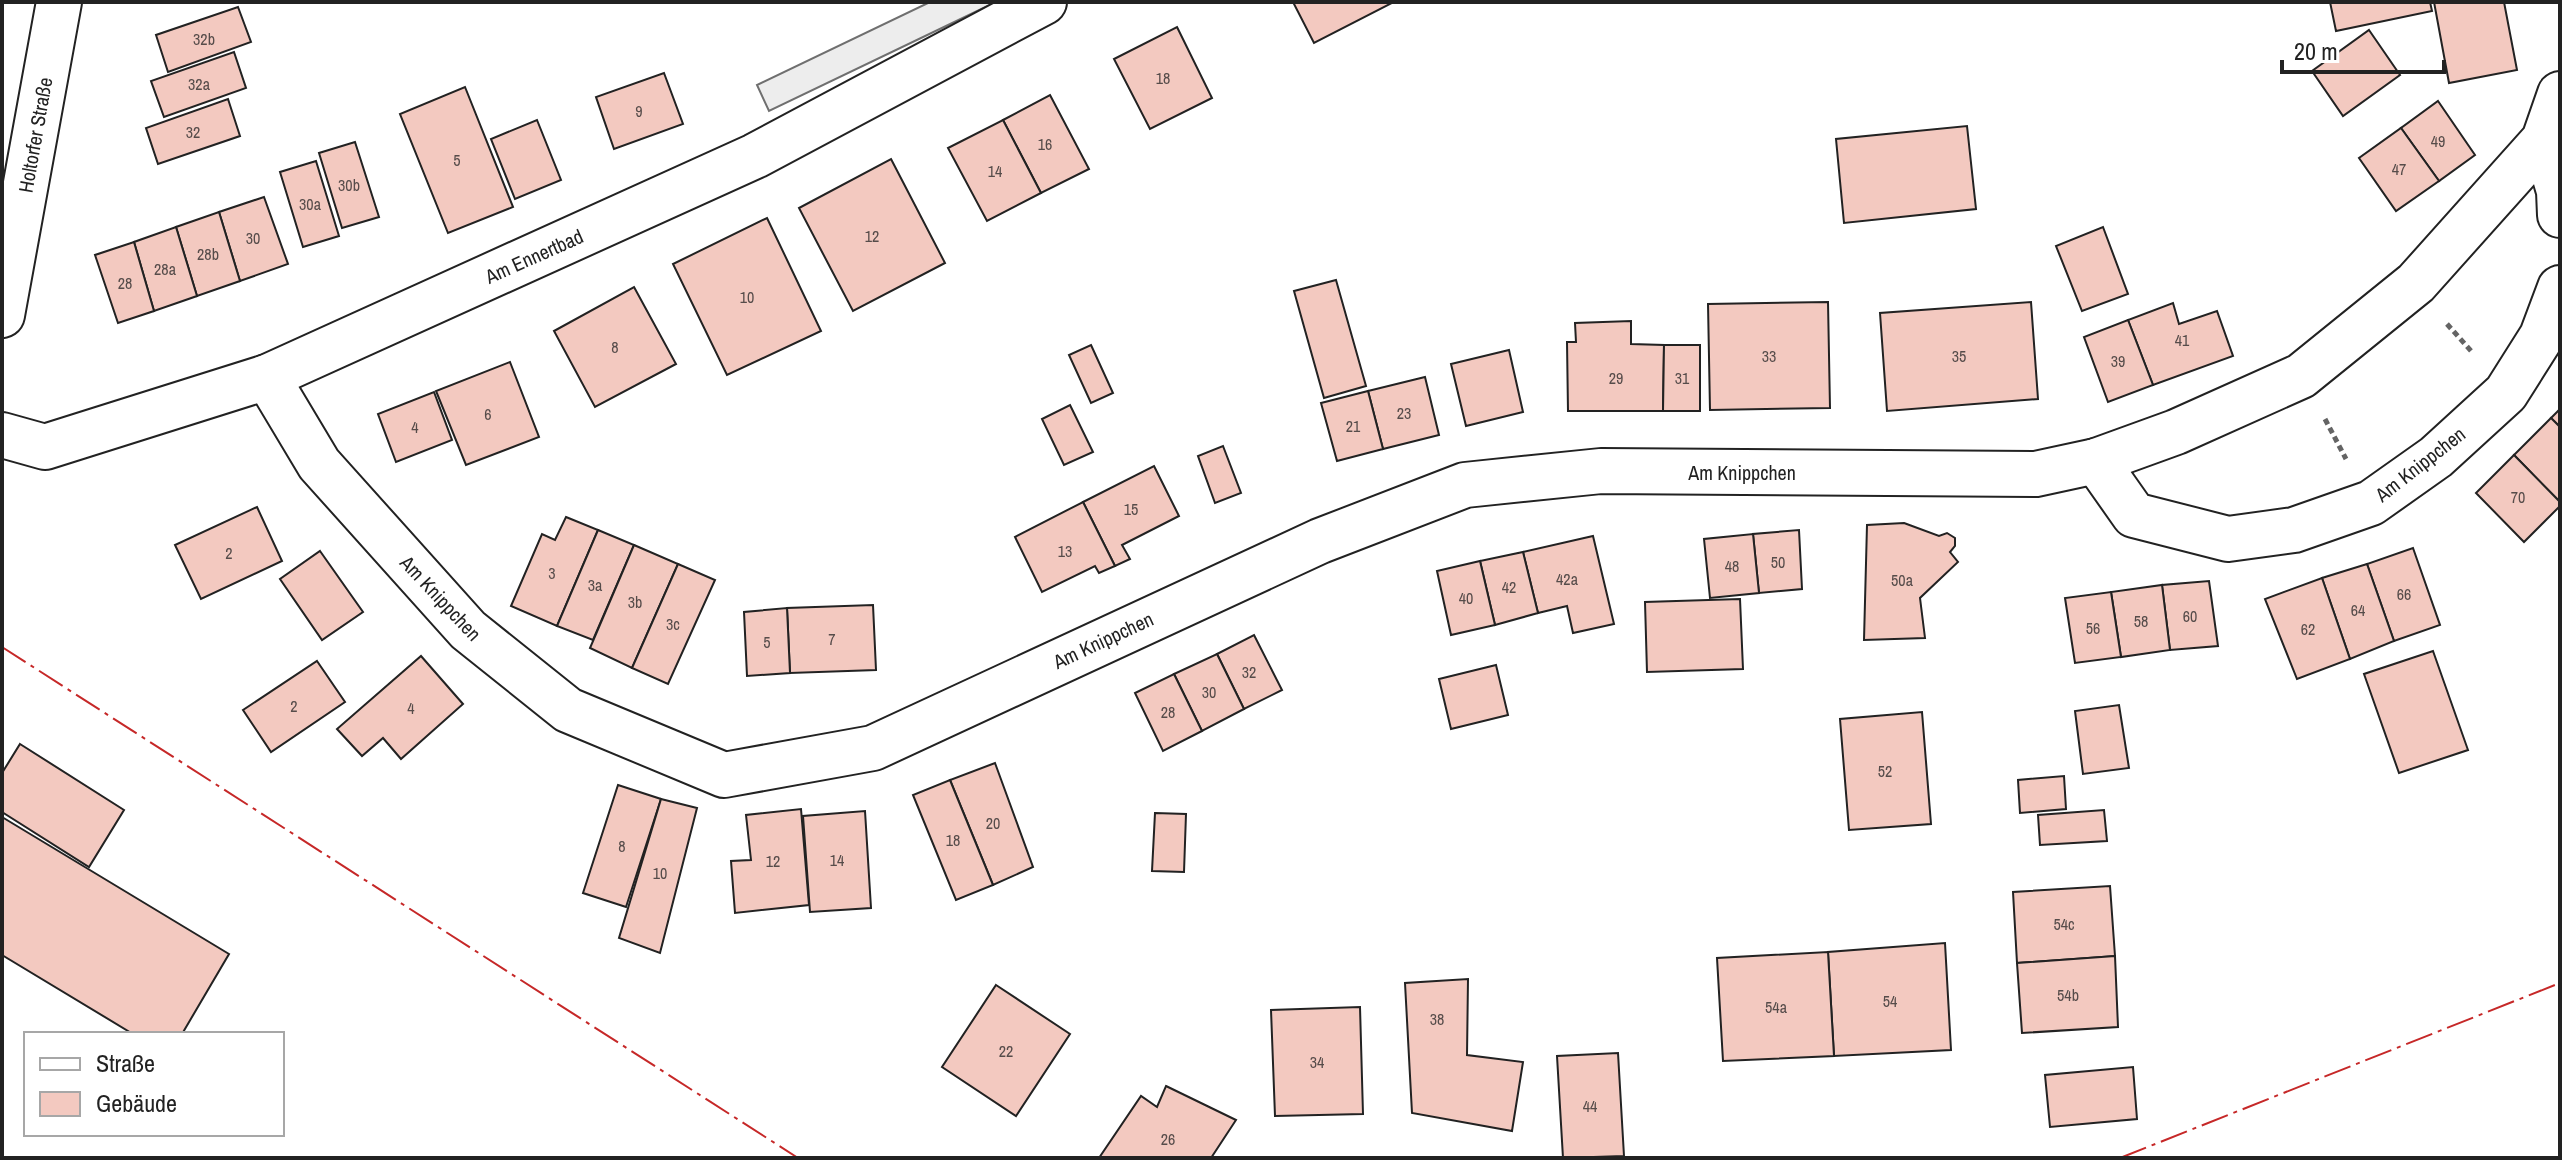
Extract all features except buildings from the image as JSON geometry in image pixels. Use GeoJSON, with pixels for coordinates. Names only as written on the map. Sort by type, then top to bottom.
{"type":"FeatureCollection","features":[{"type":"Feature","properties":{"kind":"street","name":"Holtorfer Straße"},"geometry":{"type":"LineString","coordinates":[[2,315],[59,2]]}},
{"type":"Feature","properties":{"kind":"street","name":"Am Ennertbad"},"geometry":{"type":"LineString","coordinates":[[2,435],[45,447],[267,377],[755,156],[1044,2]]}},
{"type":"Feature","properties":{"kind":"street","name":"Am Knippchen"},"geometry":{"type":"LineString","coordinates":[[267,377],[319,464],[468,630],[568,710],[724,775],[873,748],[1320,541],[1465,485],[1601,471],[2036,474],[2096,461],[2176,432],[2301,376],[2416,283],[2544,140],[2560,94]]}},
{"type":"Feature","properties":{"kind":"street"},"geometry":{"type":"LineString","coordinates":[[2544,140],[2559,191],[2560,215]]}},
{"type":"Feature","properties":{"kind":"street","name":"Am Knippchen"},"geometry":{"type":"LineString","coordinates":[[2096,461],[2134,515],[2228,539],[2294,530],[2371,503],[2436,457],[2506,393],[2542,336],[2560,288]]}},
{"type":"Feature","properties":{"kind":"path"},"geometry":{"type":"LineString","coordinates":[[2416,283],[2506,393]]}},
{"type":"Feature","properties":{"kind":"path"},"geometry":{"type":"LineString","coordinates":[[2301,376],[2371,503]]}},
{"type":"Feature","properties":{"kind":"shaded area"},"geometry":{"type":"Polygon","coordinates":[[[930,2],[996,2],[769,111],[757,85],[930,2]]]}},
{"type":"Feature","properties":{"kind":"power"},"geometry":{"type":"LineString","coordinates":[[2,647],[798,1158]]}},
{"type":"Feature","properties":{"kind":"power"},"geometry":{"type":"LineString","coordinates":[[2120,1158],[2560,983]]}}]}
